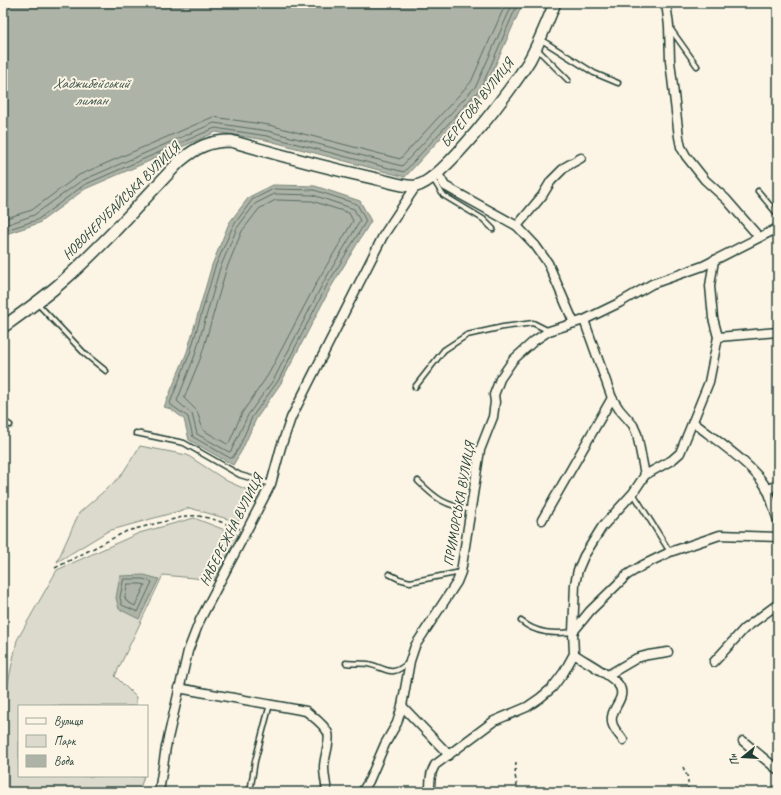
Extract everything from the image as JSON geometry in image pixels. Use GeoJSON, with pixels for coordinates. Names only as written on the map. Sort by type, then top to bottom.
{"type":"FeatureCollection","features":[{"type":"Feature","properties":{"kind":"street","name":"БЕРЕГОВА ВУЛИЦЯ"},"geometry":{"type":"LineString","coordinates":[[416,186],[435,176],[455,155],[505,96],[520,75],[538,43],[555,3]]}},
{"type":"Feature","properties":{"kind":"street"},"geometry":{"type":"LineString","coordinates":[[666,3],[669,26],[670,61],[681,147],[686,156],[705,180],[726,199],[759,237]]}},
{"type":"Feature","properties":{"kind":"street","name":"НОВОНЕРУБАЙСЬКА ВУЛИЦЯ"},"geometry":{"type":"LineString","coordinates":[[3,327],[37,303],[64,280],[118,227],[180,160],[196,149],[216,141],[230,141],[335,170],[416,186]]}},
{"type":"Feature","properties":{"kind":"street"},"geometry":{"type":"LineString","coordinates":[[517,226],[542,196],[551,181],[565,167],[581,158]]}},
{"type":"Feature","properties":{"kind":"street"},"geometry":{"type":"LineString","coordinates":[[435,176],[445,186],[517,226],[535,245],[548,263],[574,323]]}},
{"type":"Feature","properties":{"kind":"street","name":"НАБЕРЕЖНА ВУЛИЦЯ"},"geometry":{"type":"LineString","coordinates":[[159,792],[166,747],[178,688],[188,651],[200,620],[271,484],[291,418],[383,236],[416,186]]}},
{"type":"Feature","properties":{"kind":"street","name":"ПРИМОРСЬКА ВУЛИЦЯ"},"geometry":{"type":"LineString","coordinates":[[362,792],[369,781],[385,744],[397,723],[402,706],[410,662],[415,646],[457,582],[461,572],[480,450],[493,417],[495,402],[494,395],[500,379],[513,360],[534,340],[549,331],[584,320],[620,303],[652,284],[703,266],[778,228]]}},
{"type":"Feature","properties":{"kind":"street"},"geometry":{"type":"LineString","coordinates":[[430,792],[432,770],[435,765],[494,721],[527,707],[540,698],[552,688],[570,663],[574,654],[573,632],[576,584],[578,570],[584,556],[602,527],[633,493],[645,475],[677,457],[680,453],[709,382],[718,337],[713,318],[710,286],[714,260]]}},
{"type":"Feature","properties":{"kind":"street"},"geometry":{"type":"LineString","coordinates":[[584,320],[612,398],[619,409],[633,425],[637,434],[645,475]]}},
{"type":"Feature","properties":{"kind":"street"},"geometry":{"type":"LineString","coordinates":[[718,337],[778,332]]}},
{"type":"Feature","properties":{"kind":"street"},"geometry":{"type":"LineString","coordinates":[[542,520],[612,398]]}},
{"type":"Feature","properties":{"kind":"street"},"geometry":{"type":"LineString","coordinates":[[693,422],[741,460],[756,474],[767,490],[778,520]]}},
{"type":"Feature","properties":{"kind":"street"},"geometry":{"type":"LineString","coordinates":[[767,490],[778,484]]}},
{"type":"Feature","properties":{"kind":"street"},"geometry":{"type":"LineString","coordinates":[[573,632],[590,611],[627,575],[643,565],[670,552],[720,535],[778,537]]}},
{"type":"Feature","properties":{"kind":"street"},"geometry":{"type":"LineString","coordinates":[[714,662],[744,629],[778,604]]}},
{"type":"Feature","properties":{"kind":"street"},"geometry":{"type":"LineString","coordinates":[[608,675],[637,658],[668,652]]}},
{"type":"Feature","properties":{"kind":"street"},"geometry":{"type":"LineString","coordinates":[[574,654],[608,675],[622,691],[622,698],[613,713],[612,718],[615,730],[623,740]]}},
{"type":"Feature","properties":{"kind":"street"},"geometry":{"type":"LineString","coordinates":[[178,688],[306,711],[328,733],[329,740],[324,767],[327,792]]}},
{"type":"Feature","properties":{"kind":"street"},"geometry":{"type":"LineString","coordinates":[[402,706],[449,755]]}},
{"type":"Feature","properties":{"kind":"street"},"geometry":{"type":"LineString","coordinates":[[743,741],[778,770]]}},
{"type":"Feature","properties":{"kind":"lane"},"geometry":{"type":"LineString","coordinates":[[669,26],[697,66]]}},
{"type":"Feature","properties":{"kind":"lane"},"geometry":{"type":"LineString","coordinates":[[538,43],[568,80]]}},
{"type":"Feature","properties":{"kind":"lane"},"geometry":{"type":"LineString","coordinates":[[538,43],[618,84]]}},
{"type":"Feature","properties":{"kind":"lane"},"geometry":{"type":"LineString","coordinates":[[435,176],[443,195],[483,219],[493,228]]}},
{"type":"Feature","properties":{"kind":"lane"},"geometry":{"type":"LineString","coordinates":[[758,191],[778,215]]}},
{"type":"Feature","properties":{"kind":"lane"},"geometry":{"type":"LineString","coordinates":[[37,303],[85,354],[106,371]]}},
{"type":"Feature","properties":{"kind":"lane"},"geometry":{"type":"LineString","coordinates":[[415,387],[444,350],[467,335],[503,327],[533,323],[549,331]]}},
{"type":"Feature","properties":{"kind":"lane"},"geometry":{"type":"LineString","coordinates":[[3,421],[10,425]]}},
{"type":"Feature","properties":{"kind":"lane"},"geometry":{"type":"LineString","coordinates":[[136,433],[184,443],[240,475],[271,484]]}},
{"type":"Feature","properties":{"kind":"lane"},"geometry":{"type":"LineString","coordinates":[[418,480],[432,495],[443,502],[471,510]]}},
{"type":"Feature","properties":{"kind":"lane"},"geometry":{"type":"LineString","coordinates":[[633,493],[670,552]]}},
{"type":"Feature","properties":{"kind":"lane"},"geometry":{"type":"LineString","coordinates":[[388,574],[410,582],[461,572]]}},
{"type":"Feature","properties":{"kind":"lane"},"geometry":{"type":"LineString","coordinates":[[521,621],[527,626],[548,634],[573,632]]}},
{"type":"Feature","properties":{"kind":"lane"},"geometry":{"type":"LineString","coordinates":[[346,663],[368,664],[389,672],[399,669],[410,662]]}},
{"type":"Feature","properties":{"kind":"lane"},"geometry":{"type":"LineString","coordinates":[[250,792],[255,761],[270,704]]}},
{"type":"Feature","properties":{"kind":"path"},"geometry":{"type":"LineString","coordinates":[[55,568],[127,531],[186,516],[193,515],[210,518],[247,532]]}},
{"type":"Feature","properties":{"kind":"path"},"geometry":{"type":"LineString","coordinates":[[516,762],[515,775],[518,792]]}},
{"type":"Feature","properties":{"kind":"path"},"geometry":{"type":"LineString","coordinates":[[683,767],[688,778],[688,792]]}},
{"type":"Feature","properties":{"kind":"green space"},"geometry":{"type":"Polygon","coordinates":[[[140,446],[187,455],[227,481],[252,492],[238,522],[190,508],[108,531],[57,562],[79,513],[120,477],[140,446]]]}},
{"type":"Feature","properties":{"kind":"green space"},"geometry":{"type":"Polygon","coordinates":[[[194,518],[238,535],[214,580],[163,575],[115,676],[136,697],[136,705],[18,705],[18,777],[144,777],[139,792],[3,792],[3,707],[17,640],[57,570],[139,533],[194,518]]]}},
{"type":"Feature","properties":{"kind":"water","name":"Хаджибейський лиман"},"geometry":{"type":"Polygon","coordinates":[[[3,3],[523,3],[484,91],[405,177],[266,140],[216,132],[85,189],[39,223],[3,235],[3,3]]]}},
{"type":"Feature","properties":{"kind":"water"},"geometry":{"type":"Polygon","coordinates":[[[273,185],[315,186],[360,201],[371,221],[331,287],[281,383],[256,419],[242,450],[233,465],[189,440],[184,419],[171,409],[164,407],[187,352],[212,265],[229,223],[249,197],[273,185]]]}},
{"type":"Feature","properties":{"kind":"water"},"geometry":{"type":"Polygon","coordinates":[[[144,575],[159,579],[139,619],[119,609],[116,598],[120,576],[144,575]]]}}]}
